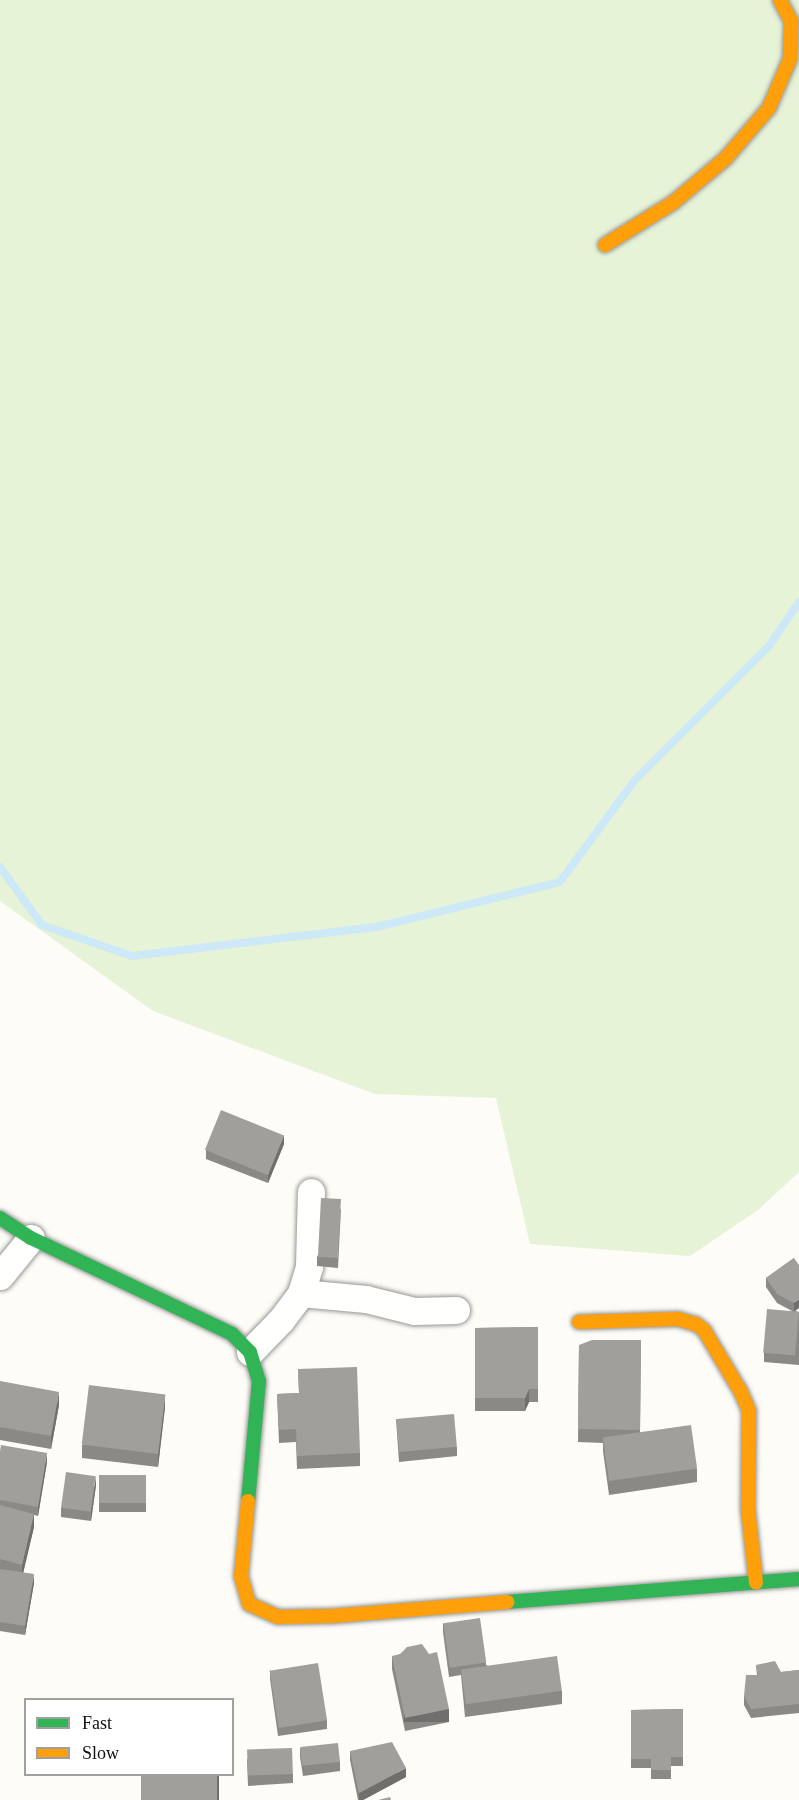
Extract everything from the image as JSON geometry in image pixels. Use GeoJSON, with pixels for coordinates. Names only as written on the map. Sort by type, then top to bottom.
{"type":"FeatureCollection","features":[{"type":"Feature","properties":{"kind":"street"},"geometry":{"type":"LineString","coordinates":[[605,245],[682,195],[726,158],[769,108],[790,59],[791,21],[780,0]]}},
{"type":"Feature","properties":{"kind":"street"},"geometry":{"type":"LineString","coordinates":[[250,1352],[281,1320],[301,1293],[309,1266],[311,1192]]}},
{"type":"Feature","properties":{"kind":"street"},"geometry":{"type":"LineString","coordinates":[[0,1218],[31,1238],[232,1334],[250,1352],[259,1381],[241,1576],[249,1604],[278,1617],[333,1616],[799,1579]]}},
{"type":"Feature","properties":{"kind":"street"},"geometry":{"type":"LineString","coordinates":[[0,1276],[31,1238]]}},
{"type":"Feature","properties":{"kind":"street"},"geometry":{"type":"LineString","coordinates":[[301,1293],[366,1299],[414,1311],[456,1310]]}},
{"type":"Feature","properties":{"kind":"street"},"geometry":{"type":"LineString","coordinates":[[579,1322],[678,1319],[696,1324],[704,1330],[741,1392],[749,1411],[748,1509],[756,1583]]}},
{"type":"Feature","properties":{"kind":"green space"},"geometry":{"type":"Polygon","coordinates":[[[0,0],[799,0],[799,1172],[758,1210],[690,1256],[530,1244],[496,1098],[375,1094],[153,1011],[0,901],[0,0]]]}},
{"type":"Feature","properties":{"kind":"building"},"geometry":{"type":"Polygon","coordinates":[[[221,1110],[284,1135],[268,1175],[205,1150],[221,1110]]]}},
{"type":"Feature","properties":{"kind":"building"},"geometry":{"type":"Polygon","coordinates":[[[321,1198],[341,1199],[338,1258],[318,1257],[321,1198]]]}},
{"type":"Feature","properties":{"kind":"building"},"geometry":{"type":"Polygon","coordinates":[[[794,1258],[799,1265],[799,1299],[794,1303],[777,1294],[766,1278],[794,1258]]]}},
{"type":"Feature","properties":{"kind":"building"},"geometry":{"type":"Polygon","coordinates":[[[767,1309],[799,1312],[795,1356],[763,1353],[767,1309]]]}},
{"type":"Feature","properties":{"kind":"building"},"geometry":{"type":"Polygon","coordinates":[[[538,1327],[538,1389],[529,1389],[525,1398],[475,1398],[475,1328],[538,1327]]]}},
{"type":"Feature","properties":{"kind":"building"},"geometry":{"type":"Polygon","coordinates":[[[592,1340],[641,1340],[640,1430],[578,1429],[579,1345],[592,1340]]]}},
{"type":"Feature","properties":{"kind":"building"},"geometry":{"type":"Polygon","coordinates":[[[357,1367],[360,1453],[297,1456],[296,1429],[279,1430],[277,1394],[299,1393],[298,1369],[357,1367]]]}},
{"type":"Feature","properties":{"kind":"building"},"geometry":{"type":"Polygon","coordinates":[[[0,1381],[59,1392],[51,1436],[0,1427],[0,1381]]]}},
{"type":"Feature","properties":{"kind":"building"},"geometry":{"type":"Polygon","coordinates":[[[89,1385],[165,1394],[158,1454],[82,1445],[89,1385]]]}},
{"type":"Feature","properties":{"kind":"building"},"geometry":{"type":"Polygon","coordinates":[[[454,1414],[457,1447],[399,1452],[396,1419],[454,1414]]]}},
{"type":"Feature","properties":{"kind":"building"},"geometry":{"type":"Polygon","coordinates":[[[691,1425],[697,1469],[609,1481],[603,1437],[691,1425]]]}},
{"type":"Feature","properties":{"kind":"building"},"geometry":{"type":"Polygon","coordinates":[[[1,1445],[47,1453],[38,1507],[0,1500],[1,1445]]]}},
{"type":"Feature","properties":{"kind":"building"},"geometry":{"type":"Polygon","coordinates":[[[66,1472],[96,1476],[91,1512],[61,1508],[66,1472]]]}},
{"type":"Feature","properties":{"kind":"building"},"geometry":{"type":"Polygon","coordinates":[[[99,1475],[146,1475],[146,1503],[99,1503],[99,1475]]]}},
{"type":"Feature","properties":{"kind":"building"},"geometry":{"type":"Polygon","coordinates":[[[0,1505],[34,1514],[22,1565],[0,1559],[0,1505]]]}},
{"type":"Feature","properties":{"kind":"building"},"geometry":{"type":"Polygon","coordinates":[[[0,1569],[34,1574],[25,1626],[0,1622],[0,1569]]]}},
{"type":"Feature","properties":{"kind":"building"},"geometry":{"type":"Polygon","coordinates":[[[480,1618],[486,1663],[450,1668],[443,1623],[480,1618]]]}},
{"type":"Feature","properties":{"kind":"building"},"geometry":{"type":"Polygon","coordinates":[[[422,1644],[429,1654],[437,1652],[449,1709],[405,1718],[392,1656],[400,1654],[407,1647],[422,1644]]]}},
{"type":"Feature","properties":{"kind":"building"},"geometry":{"type":"Polygon","coordinates":[[[557,1656],[562,1691],[466,1704],[461,1669],[557,1656]]]}},
{"type":"Feature","properties":{"kind":"building"},"geometry":{"type":"Polygon","coordinates":[[[775,1661],[781,1672],[799,1670],[799,1704],[751,1709],[744,1696],[746,1675],[758,1675],[756,1665],[775,1661]]]}},
{"type":"Feature","properties":{"kind":"building"},"geometry":{"type":"Polygon","coordinates":[[[318,1663],[327,1720],[279,1728],[270,1671],[318,1663]]]}},
{"type":"Feature","properties":{"kind":"building"},"geometry":{"type":"Polygon","coordinates":[[[683,1709],[683,1757],[671,1757],[671,1770],[651,1770],[651,1759],[631,1759],[631,1710],[683,1709]]]}},
{"type":"Feature","properties":{"kind":"building"},"geometry":{"type":"Polygon","coordinates":[[[392,1742],[406,1768],[359,1793],[350,1751],[392,1742]]]}},
{"type":"Feature","properties":{"kind":"building"},"geometry":{"type":"Polygon","coordinates":[[[338,1743],[340,1762],[302,1766],[300,1747],[338,1743]]]}},
{"type":"Feature","properties":{"kind":"building"},"geometry":{"type":"Polygon","coordinates":[[[292,1748],[293,1774],[248,1776],[247,1750],[292,1748]]]}},
{"type":"Feature","properties":{"kind":"building"},"geometry":{"type":"Polygon","coordinates":[[[141,1776],[217,1776],[217,1800],[141,1800],[141,1776]]]}},
{"type":"Feature","properties":{"kind":"waterway"},"geometry":{"type":"LineString","coordinates":[[0,867],[42,925],[132,956],[377,927],[560,882],[635,780],[769,646],[799,602]]}},
{"type":"Feature","properties":{"kind":"traffic: fast"},"geometry":{"type":"LineString","coordinates":[[0,1218],[31,1238],[232,1334],[250,1352],[259,1381],[248,1501]]}},
{"type":"Feature","properties":{"kind":"traffic: fast"},"geometry":{"type":"LineString","coordinates":[[507,1602],[799,1579]]}},
{"type":"Feature","properties":{"kind":"traffic: slow"},"geometry":{"type":"LineString","coordinates":[[605,245],[674,202],[726,158],[769,108],[790,59],[791,21],[780,0]]}},
{"type":"Feature","properties":{"kind":"traffic: slow"},"geometry":{"type":"LineString","coordinates":[[579,1322],[678,1319],[696,1324],[704,1330],[741,1392],[749,1411],[748,1509],[756,1583]]}},
{"type":"Feature","properties":{"kind":"traffic: slow"},"geometry":{"type":"LineString","coordinates":[[248,1501],[241,1576],[249,1604],[278,1617],[333,1616],[507,1602]]}}]}
